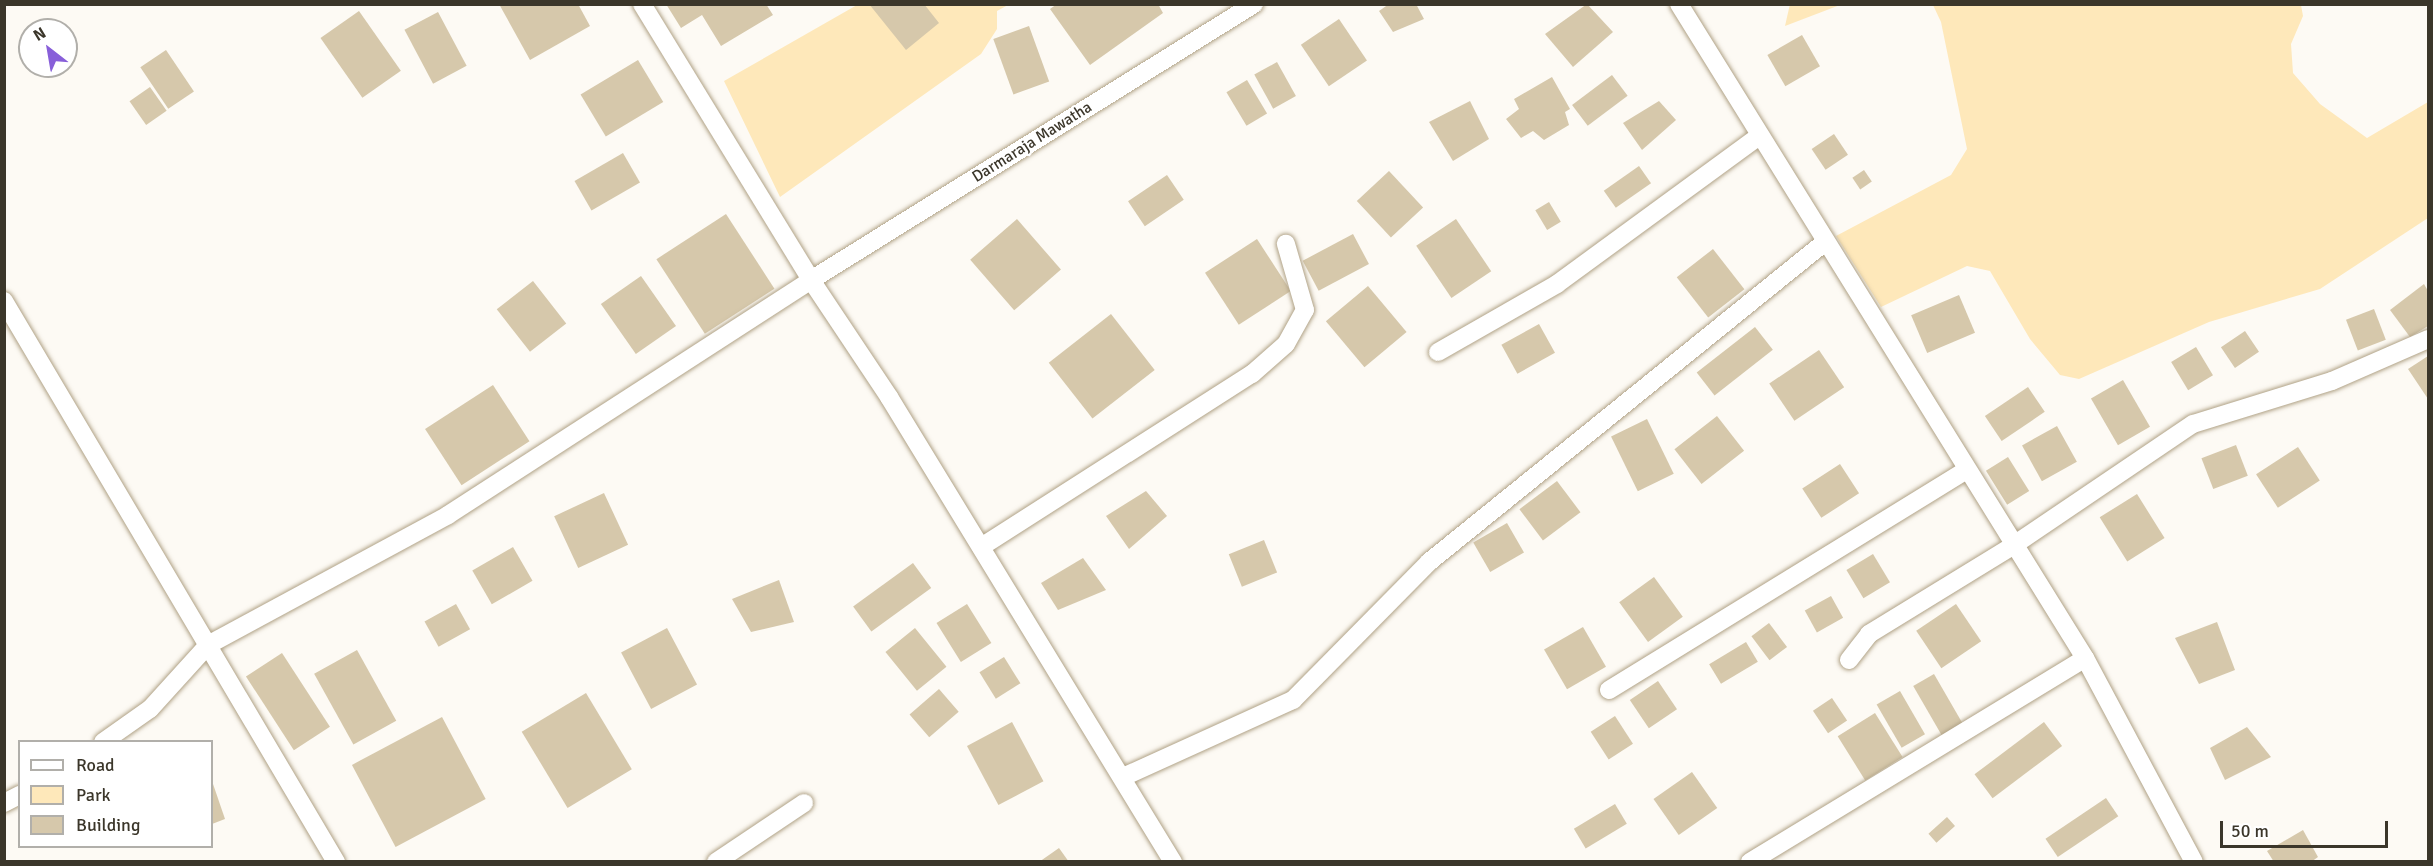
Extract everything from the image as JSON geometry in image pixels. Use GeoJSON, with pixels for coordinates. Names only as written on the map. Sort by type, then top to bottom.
{"type":"FeatureCollection","features":[{"type":"Feature","properties":{"kind":"street"},"geometry":{"type":"LineString","coordinates":[[642,4],[811,280],[889,397],[1173,861]]}},
{"type":"Feature","properties":{"kind":"street","name":"Darmaraja Mawatha"},"geometry":{"type":"LineString","coordinates":[[104,740],[150,709],[208,645],[448,514],[811,280],[1254,4]]}},
{"type":"Feature","properties":{"kind":"street"},"geometry":{"type":"LineString","coordinates":[[1679,4],[2085,658],[2193,861]]}},
{"type":"Feature","properties":{"kind":"street"},"geometry":{"type":"LineString","coordinates":[[1438,352],[1557,284],[1760,136]]}},
{"type":"Feature","properties":{"kind":"street"},"geometry":{"type":"LineString","coordinates":[[1123,777],[1293,700],[1429,562],[1825,242]]}},
{"type":"Feature","properties":{"kind":"street"},"geometry":{"type":"LineString","coordinates":[[981,547],[1252,374],[1286,344],[1305,310],[1286,244]]}},
{"type":"Feature","properties":{"kind":"street"},"geometry":{"type":"LineString","coordinates":[[4,301],[336,861]]}},
{"type":"Feature","properties":{"kind":"street"},"geometry":{"type":"LineString","coordinates":[[1849,660],[1869,634],[2014,545],[2193,424],[2332,381],[2428,339]]}},
{"type":"Feature","properties":{"kind":"street"},"geometry":{"type":"LineString","coordinates":[[1609,690],[1967,470]]}},
{"type":"Feature","properties":{"kind":"street"},"geometry":{"type":"LineString","coordinates":[[1750,861],[2085,658]]}},
{"type":"Feature","properties":{"kind":"street"},"geometry":{"type":"LineString","coordinates":[[4,803],[18,796]]}},
{"type":"Feature","properties":{"kind":"street"},"geometry":{"type":"LineString","coordinates":[[716,861],[804,803]]}},
{"type":"Feature","properties":{"kind":"green space"},"geometry":{"type":"Polygon","coordinates":[[[1790,4],[1840,4],[1840,5],[1785,26],[1790,4]]]}},
{"type":"Feature","properties":{"kind":"green space"},"geometry":{"type":"Polygon","coordinates":[[[857,5],[1008,5],[997,11],[997,29],[981,54],[780,197],[724,81],[857,5]]]}},
{"type":"Feature","properties":{"kind":"green space"},"geometry":{"type":"Polygon","coordinates":[[[1933,5],[2301,5],[2303,16],[2291,44],[2293,73],[2320,104],[2367,138],[2428,102],[2428,218],[2320,289],[2209,322],[2079,379],[2060,375],[2030,339],[1990,271],[1967,266],[1881,307],[1836,236],[1951,175],[1967,149],[1941,22],[1933,5]]]}},
{"type":"Feature","properties":{"kind":"building"},"geometry":{"type":"Polygon","coordinates":[[[499,4],[578,4],[590,26],[530,60],[499,4]]]}},
{"type":"Feature","properties":{"kind":"building"},"geometry":{"type":"Polygon","coordinates":[[[666,4],[766,4],[773,15],[721,46],[702,15],[681,28],[666,4]]]}},
{"type":"Feature","properties":{"kind":"building"},"geometry":{"type":"Polygon","coordinates":[[[869,4],[924,4],[939,23],[906,50],[869,4]]]}},
{"type":"Feature","properties":{"kind":"building"},"geometry":{"type":"Polygon","coordinates":[[[1057,4],[1158,4],[1163,13],[1090,65],[1050,9],[1057,4]]]}},
{"type":"Feature","properties":{"kind":"building"},"geometry":{"type":"Polygon","coordinates":[[[1389,4],[1416,4],[1424,19],[1393,32],[1379,11],[1389,4]]]}},
{"type":"Feature","properties":{"kind":"building"},"geometry":{"type":"Polygon","coordinates":[[[1587,4],[1613,32],[1573,67],[1545,34],[1587,4]]]}},
{"type":"Feature","properties":{"kind":"building"},"geometry":{"type":"Polygon","coordinates":[[[359,11],[401,71],[362,98],[320,38],[359,11]]]}},
{"type":"Feature","properties":{"kind":"building"},"geometry":{"type":"Polygon","coordinates":[[[438,12],[467,66],[433,84],[404,30],[438,12]]]}},
{"type":"Feature","properties":{"kind":"building"},"geometry":{"type":"Polygon","coordinates":[[[1339,19],[1367,60],[1329,86],[1301,45],[1339,19]]]}},
{"type":"Feature","properties":{"kind":"building"},"geometry":{"type":"Polygon","coordinates":[[[1029,26],[1049,81],[1013,94],[993,39],[1029,26]]]}},
{"type":"Feature","properties":{"kind":"building"},"geometry":{"type":"Polygon","coordinates":[[[1802,35],[1820,66],[1785,86],[1767,55],[1802,35]]]}},
{"type":"Feature","properties":{"kind":"building"},"geometry":{"type":"Polygon","coordinates":[[[166,50],[194,91],[168,109],[140,67],[166,50]]]}},
{"type":"Feature","properties":{"kind":"building"},"geometry":{"type":"Polygon","coordinates":[[[638,60],[663,102],[606,137],[581,95],[638,60]]]}},
{"type":"Feature","properties":{"kind":"building"},"geometry":{"type":"Polygon","coordinates":[[[1277,62],[1296,96],[1273,109],[1254,75],[1277,62]]]}},
{"type":"Feature","properties":{"kind":"building"},"geometry":{"type":"Polygon","coordinates":[[[1612,75],[1628,96],[1588,126],[1572,105],[1612,75]]]}},
{"type":"Feature","properties":{"kind":"building"},"geometry":{"type":"Polygon","coordinates":[[[1552,77],[1570,109],[1565,112],[1569,125],[1544,140],[1533,131],[1521,138],[1506,119],[1519,109],[1514,99],[1552,77]]]}},
{"type":"Feature","properties":{"kind":"building"},"geometry":{"type":"Polygon","coordinates":[[[1247,80],[1267,113],[1247,126],[1226,92],[1247,80]]]}},
{"type":"Feature","properties":{"kind":"building"},"geometry":{"type":"Polygon","coordinates":[[[150,87],[167,111],[146,125],[130,101],[150,87]]]}},
{"type":"Feature","properties":{"kind":"building"},"geometry":{"type":"Polygon","coordinates":[[[1470,101],[1489,139],[1453,161],[1429,122],[1470,101]]]}},
{"type":"Feature","properties":{"kind":"building"},"geometry":{"type":"Polygon","coordinates":[[[1659,101],[1676,120],[1642,150],[1623,123],[1659,101]]]}},
{"type":"Feature","properties":{"kind":"building"},"geometry":{"type":"Polygon","coordinates":[[[1834,134],[1848,155],[1826,170],[1812,149],[1834,134]]]}},
{"type":"Feature","properties":{"kind":"building"},"geometry":{"type":"Polygon","coordinates":[[[623,153],[640,182],[592,210],[575,181],[623,153]]]}},
{"type":"Feature","properties":{"kind":"building"},"geometry":{"type":"Polygon","coordinates":[[[1639,166],[1651,183],[1616,208],[1604,191],[1639,166]]]}},
{"type":"Feature","properties":{"kind":"building"},"geometry":{"type":"Polygon","coordinates":[[[1864,170],[1872,182],[1860,189],[1852,178],[1864,170]]]}},
{"type":"Feature","properties":{"kind":"building"},"geometry":{"type":"Polygon","coordinates":[[[1389,171],[1423,208],[1391,238],[1357,201],[1389,171]]]}},
{"type":"Feature","properties":{"kind":"building"},"geometry":{"type":"Polygon","coordinates":[[[1167,175],[1184,200],[1145,226],[1128,201],[1167,175]]]}},
{"type":"Feature","properties":{"kind":"building"},"geometry":{"type":"Polygon","coordinates":[[[1549,202],[1561,222],[1547,230],[1535,210],[1549,202]]]}},
{"type":"Feature","properties":{"kind":"building"},"geometry":{"type":"Polygon","coordinates":[[[726,214],[774,289],[705,334],[656,259],[726,214]]]}},
{"type":"Feature","properties":{"kind":"building"},"geometry":{"type":"Polygon","coordinates":[[[1017,219],[1061,270],[1014,310],[970,260],[1017,219]]]}},
{"type":"Feature","properties":{"kind":"building"},"geometry":{"type":"Polygon","coordinates":[[[1456,219],[1491,271],[1451,298],[1416,246],[1456,219]]]}},
{"type":"Feature","properties":{"kind":"building"},"geometry":{"type":"Polygon","coordinates":[[[1353,234],[1369,264],[1319,291],[1303,261],[1353,234]]]}},
{"type":"Feature","properties":{"kind":"building"},"geometry":{"type":"Polygon","coordinates":[[[1257,239],[1291,291],[1239,325],[1205,273],[1257,239]]]}},
{"type":"Feature","properties":{"kind":"building"},"geometry":{"type":"Polygon","coordinates":[[[1713,249],[1744,289],[1708,318],[1677,277],[1713,249]]]}},
{"type":"Feature","properties":{"kind":"building"},"geometry":{"type":"Polygon","coordinates":[[[641,276],[676,326],[636,354],[601,304],[641,276]]]}},
{"type":"Feature","properties":{"kind":"building"},"geometry":{"type":"Polygon","coordinates":[[[533,281],[566,324],[530,352],[497,309],[533,281]]]}},
{"type":"Feature","properties":{"kind":"building"},"geometry":{"type":"Polygon","coordinates":[[[2424,284],[2428,291],[2428,326],[2410,337],[2390,310],[2424,284]]]}},
{"type":"Feature","properties":{"kind":"building"},"geometry":{"type":"Polygon","coordinates":[[[1368,286],[1407,332],[1364,367],[1326,321],[1368,286]]]}},
{"type":"Feature","properties":{"kind":"building"},"geometry":{"type":"Polygon","coordinates":[[[1959,295],[1975,333],[1927,353],[1911,315],[1959,295]]]}},
{"type":"Feature","properties":{"kind":"building"},"geometry":{"type":"Polygon","coordinates":[[[2374,309],[2386,340],[2358,351],[2346,320],[2374,309]]]}},
{"type":"Feature","properties":{"kind":"building"},"geometry":{"type":"Polygon","coordinates":[[[1111,314],[1155,370],[1092,419],[1049,363],[1111,314]]]}},
{"type":"Feature","properties":{"kind":"building"},"geometry":{"type":"Polygon","coordinates":[[[1539,324],[1555,353],[1517,374],[1501,345],[1539,324]]]}},
{"type":"Feature","properties":{"kind":"building"},"geometry":{"type":"Polygon","coordinates":[[[1755,327],[1773,350],[1715,395],[1697,373],[1755,327]]]}},
{"type":"Feature","properties":{"kind":"building"},"geometry":{"type":"Polygon","coordinates":[[[2245,331],[2259,352],[2235,368],[2221,347],[2245,331]]]}},
{"type":"Feature","properties":{"kind":"building"},"geometry":{"type":"Polygon","coordinates":[[[2196,347],[2213,375],[2188,390],[2171,362],[2196,347]]]}},
{"type":"Feature","properties":{"kind":"building"},"geometry":{"type":"Polygon","coordinates":[[[1819,350],[1844,387],[1794,421],[1769,384],[1819,350]]]}},
{"type":"Feature","properties":{"kind":"building"},"geometry":{"type":"Polygon","coordinates":[[[2428,356],[2428,399],[2408,369],[2428,356]]]}},
{"type":"Feature","properties":{"kind":"building"},"geometry":{"type":"Polygon","coordinates":[[[2123,380],[2150,427],[2118,445],[2091,398],[2123,380]]]}},
{"type":"Feature","properties":{"kind":"building"},"geometry":{"type":"Polygon","coordinates":[[[493,385],[529,441],[462,485],[425,429],[493,385]]]}},
{"type":"Feature","properties":{"kind":"building"},"geometry":{"type":"Polygon","coordinates":[[[2028,387],[2045,412],[2002,441],[1985,416],[2028,387]]]}},
{"type":"Feature","properties":{"kind":"building"},"geometry":{"type":"Polygon","coordinates":[[[1717,416],[1744,451],[1702,484],[1674,449],[1717,416]]]}},
{"type":"Feature","properties":{"kind":"building"},"geometry":{"type":"Polygon","coordinates":[[[1647,419],[1674,474],[1638,491],[1611,437],[1647,419]]]}},
{"type":"Feature","properties":{"kind":"building"},"geometry":{"type":"Polygon","coordinates":[[[2057,426],[2077,462],[2042,481],[2022,445],[2057,426]]]}},
{"type":"Feature","properties":{"kind":"building"},"geometry":{"type":"Polygon","coordinates":[[[2236,445],[2248,476],[2213,489],[2201,458],[2236,445]]]}},
{"type":"Feature","properties":{"kind":"building"},"geometry":{"type":"Polygon","coordinates":[[[2298,447],[2320,481],[2278,508],[2256,474],[2298,447]]]}},
{"type":"Feature","properties":{"kind":"building"},"geometry":{"type":"Polygon","coordinates":[[[2008,457],[2029,491],[2007,505],[1986,471],[2008,457]]]}},
{"type":"Feature","properties":{"kind":"building"},"geometry":{"type":"Polygon","coordinates":[[[1840,464],[1859,493],[1821,518],[1802,489],[1840,464]]]}},
{"type":"Feature","properties":{"kind":"building"},"geometry":{"type":"Polygon","coordinates":[[[1557,481],[1580,512],[1543,540],[1519,509],[1557,481]]]}},
{"type":"Feature","properties":{"kind":"building"},"geometry":{"type":"Polygon","coordinates":[[[1146,491],[1167,516],[1129,549],[1106,516],[1146,491]]]}},
{"type":"Feature","properties":{"kind":"building"},"geometry":{"type":"Polygon","coordinates":[[[604,493],[628,545],[578,568],[554,516],[604,493]]]}},
{"type":"Feature","properties":{"kind":"building"},"geometry":{"type":"Polygon","coordinates":[[[2137,494],[2165,538],[2127,561],[2100,517],[2137,494]]]}},
{"type":"Feature","properties":{"kind":"building"},"geometry":{"type":"Polygon","coordinates":[[[1507,523],[1524,552],[1490,572],[1473,542],[1507,523]]]}},
{"type":"Feature","properties":{"kind":"building"},"geometry":{"type":"Polygon","coordinates":[[[1264,540],[1277,572],[1242,587],[1229,554],[1264,540]]]}},
{"type":"Feature","properties":{"kind":"building"},"geometry":{"type":"Polygon","coordinates":[[[513,547],[532,581],[492,604],[472,570],[513,547]]]}},
{"type":"Feature","properties":{"kind":"building"},"geometry":{"type":"Polygon","coordinates":[[[1873,554],[1890,582],[1863,598],[1846,570],[1873,554]]]}},
{"type":"Feature","properties":{"kind":"building"},"geometry":{"type":"Polygon","coordinates":[[[1083,558],[1106,590],[1058,610],[1041,583],[1083,558]]]}},
{"type":"Feature","properties":{"kind":"building"},"geometry":{"type":"Polygon","coordinates":[[[913,563],[931,588],[871,632],[853,606],[913,563]]]}},
{"type":"Feature","properties":{"kind":"building"},"geometry":{"type":"Polygon","coordinates":[[[1654,577],[1683,617],[1648,642],[1619,602],[1654,577]]]}},
{"type":"Feature","properties":{"kind":"building"},"geometry":{"type":"Polygon","coordinates":[[[779,580],[794,622],[751,632],[732,599],[779,580]]]}},
{"type":"Feature","properties":{"kind":"building"},"geometry":{"type":"Polygon","coordinates":[[[1831,596],[1843,618],[1817,632],[1805,611],[1831,596]]]}},
{"type":"Feature","properties":{"kind":"building"},"geometry":{"type":"Polygon","coordinates":[[[456,604],[470,629],[439,647],[425,621],[456,604]]]}},
{"type":"Feature","properties":{"kind":"building"},"geometry":{"type":"Polygon","coordinates":[[[967,604],[991,643],[961,662],[936,623],[967,604]]]}},
{"type":"Feature","properties":{"kind":"building"},"geometry":{"type":"Polygon","coordinates":[[[1956,604],[1981,641],[1941,668],[1916,631],[1956,604]]]}},
{"type":"Feature","properties":{"kind":"building"},"geometry":{"type":"Polygon","coordinates":[[[2217,622],[2235,670],[2199,684],[2175,638],[2217,622]]]}},
{"type":"Feature","properties":{"kind":"building"},"geometry":{"type":"Polygon","coordinates":[[[1769,623],[1787,647],[1769,660],[1751,636],[1769,623]]]}},
{"type":"Feature","properties":{"kind":"building"},"geometry":{"type":"Polygon","coordinates":[[[1583,627],[1606,667],[1567,689],[1544,650],[1583,627]]]}},
{"type":"Feature","properties":{"kind":"building"},"geometry":{"type":"Polygon","coordinates":[[[667,628],[697,685],[651,709],[621,652],[667,628]]]}},
{"type":"Feature","properties":{"kind":"building"},"geometry":{"type":"Polygon","coordinates":[[[915,628],[946,667],[917,691],[885,652],[915,628]]]}},
{"type":"Feature","properties":{"kind":"building"},"geometry":{"type":"Polygon","coordinates":[[[1746,642],[1758,662],[1721,684],[1709,664],[1746,642]]]}},
{"type":"Feature","properties":{"kind":"building"},"geometry":{"type":"Polygon","coordinates":[[[357,650],[396,721],[353,745],[314,674],[357,650]]]}},
{"type":"Feature","properties":{"kind":"building"},"geometry":{"type":"Polygon","coordinates":[[[282,653],[330,727],[294,750],[246,676],[282,653]]]}},
{"type":"Feature","properties":{"kind":"building"},"geometry":{"type":"Polygon","coordinates":[[[1004,657],[1020,683],[996,699],[979,672],[1004,657]]]}},
{"type":"Feature","properties":{"kind":"building"},"geometry":{"type":"Polygon","coordinates":[[[1934,674],[1964,725],[1943,737],[1913,686],[1934,674]]]}},
{"type":"Feature","properties":{"kind":"building"},"geometry":{"type":"Polygon","coordinates":[[[1658,681],[1677,709],[1649,728],[1630,700],[1658,681]]]}},
{"type":"Feature","properties":{"kind":"building"},"geometry":{"type":"Polygon","coordinates":[[[939,689],[959,712],[929,737],[910,715],[939,689]]]}},
{"type":"Feature","properties":{"kind":"building"},"geometry":{"type":"Polygon","coordinates":[[[1900,691],[1925,734],[1902,748],[1877,704],[1900,691]]]}},
{"type":"Feature","properties":{"kind":"building"},"geometry":{"type":"Polygon","coordinates":[[[586,693],[632,769],[568,808],[522,732],[586,693]]]}},
{"type":"Feature","properties":{"kind":"building"},"geometry":{"type":"Polygon","coordinates":[[[1832,698],[1847,720],[1828,733],[1813,711],[1832,698]]]}},
{"type":"Feature","properties":{"kind":"building"},"geometry":{"type":"Polygon","coordinates":[[[1875,713],[1903,757],[1865,780],[1838,736],[1875,713]]]}},
{"type":"Feature","properties":{"kind":"building"},"geometry":{"type":"Polygon","coordinates":[[[1615,716],[1633,744],[1609,759],[1591,732],[1615,716]]]}},
{"type":"Feature","properties":{"kind":"building"},"geometry":{"type":"Polygon","coordinates":[[[442,717],[486,799],[396,847],[352,765],[442,717]]]}},
{"type":"Feature","properties":{"kind":"building"},"geometry":{"type":"Polygon","coordinates":[[[1012,722],[1043,781],[998,805],[967,746],[1012,722]]]}},
{"type":"Feature","properties":{"kind":"building"},"geometry":{"type":"Polygon","coordinates":[[[2044,722],[2062,746],[1993,798],[1975,774],[2044,722]]]}},
{"type":"Feature","properties":{"kind":"building"},"geometry":{"type":"Polygon","coordinates":[[[2247,727],[2271,757],[2225,780],[2210,748],[2247,727]]]}},
{"type":"Feature","properties":{"kind":"building"},"geometry":{"type":"Polygon","coordinates":[[[1692,772],[1717,808],[1679,835],[1653,799],[1692,772]]]}},
{"type":"Feature","properties":{"kind":"building"},"geometry":{"type":"Polygon","coordinates":[[[213,784],[225,819],[213,824],[213,784]]]}},
{"type":"Feature","properties":{"kind":"building"},"geometry":{"type":"Polygon","coordinates":[[[2106,798],[2118,816],[2058,857],[2045,839],[2106,798]]]}},
{"type":"Feature","properties":{"kind":"building"},"geometry":{"type":"Polygon","coordinates":[[[1615,804],[1627,824],[1586,848],[1574,829],[1615,804]]]}},
{"type":"Feature","properties":{"kind":"building"},"geometry":{"type":"Polygon","coordinates":[[[1947,817],[1955,826],[1936,843],[1928,834],[1947,817]]]}},
{"type":"Feature","properties":{"kind":"building"},"geometry":{"type":"Polygon","coordinates":[[[2303,830],[2318,857],[2311,862],[2274,862],[2267,851],[2303,830]]]}},
{"type":"Feature","properties":{"kind":"building"},"geometry":{"type":"Polygon","coordinates":[[[1059,848],[1069,862],[1039,862],[1059,848]]]}}]}
